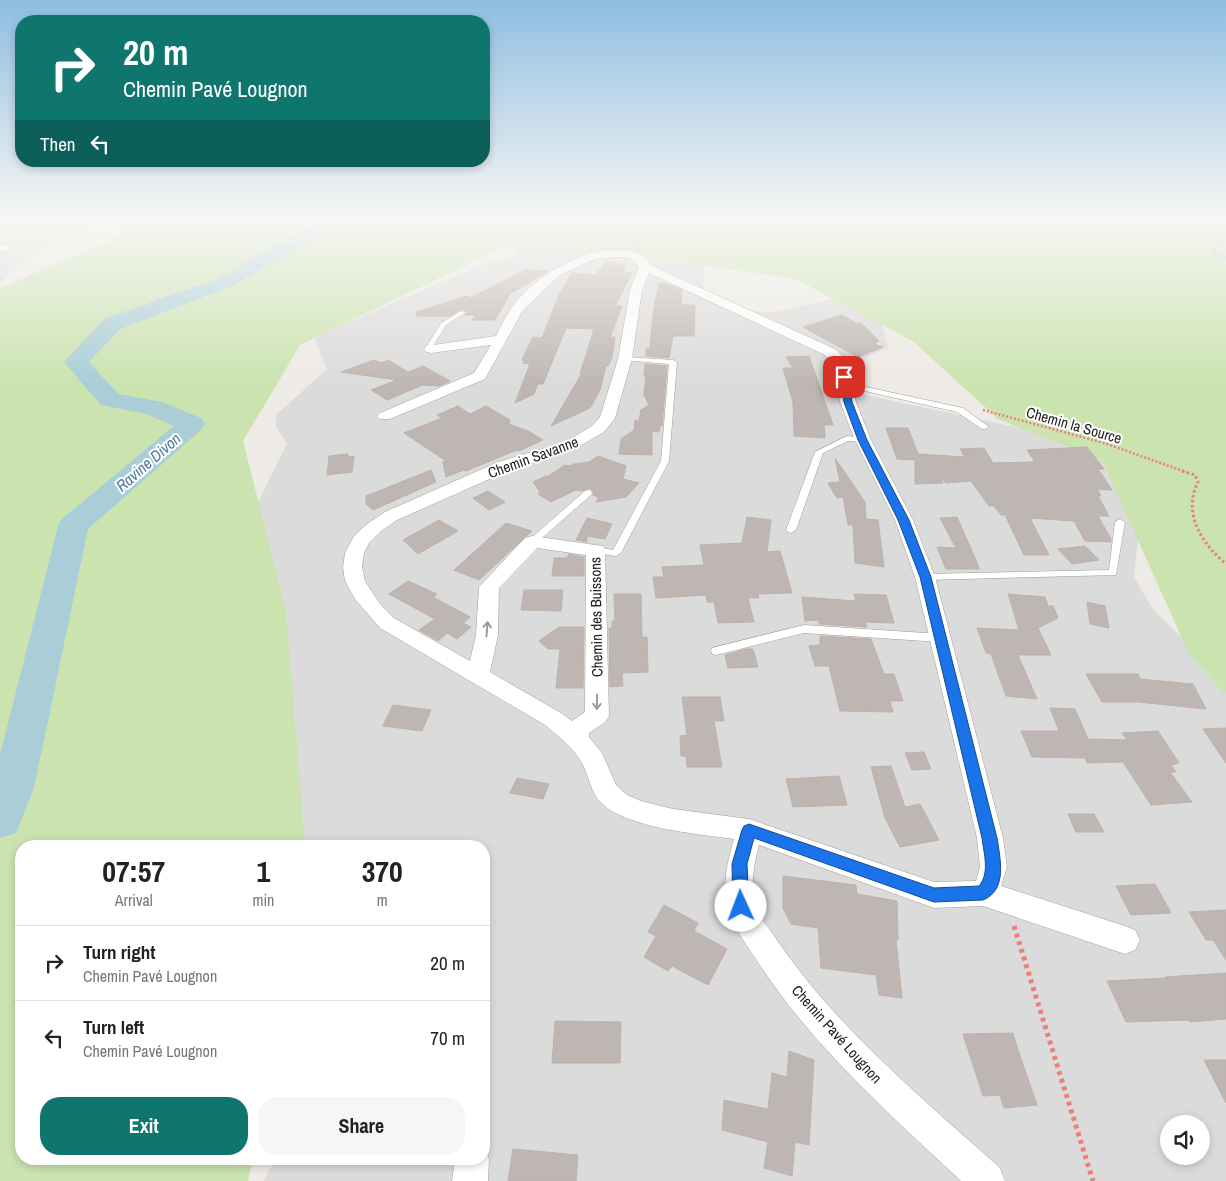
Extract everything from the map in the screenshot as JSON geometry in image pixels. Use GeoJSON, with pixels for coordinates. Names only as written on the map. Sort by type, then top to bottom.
{"type":"FeatureCollection","features":[{"type":"Feature","properties":{"kind":"street"},"geometry":{"type":"LineString","coordinates":[[385,416],[480,376],[498,340],[518,308],[537,288],[553,275]]}},
{"type":"Feature","properties":{"kind":"street","name":"Chemin Savanne"},"geometry":{"type":"LineString","coordinates":[[637,275],[625,359],[607,418],[598,429],[569,446],[504,466],[390,516],[373,526],[363,536],[352,555],[353,571],[358,588],[368,606],[387,623],[553,719],[577,740],[592,758],[608,792],[631,809],[683,821],[749,830]]}},
{"type":"Feature","properties":{"kind":"street"},"geometry":{"type":"LineString","coordinates":[[668,275],[830,352],[841,361],[848,402],[863,440],[904,520],[926,577],[990,838],[993,862],[992,882],[995,897]]}},
{"type":"Feature","properties":{"kind":"street"},"geometry":{"type":"LineString","coordinates":[[431,349],[498,340]]}},
{"type":"Feature","properties":{"kind":"street"},"geometry":{"type":"LineString","coordinates":[[478,676],[487,635],[489,587],[532,542]]}},
{"type":"Feature","properties":{"kind":"street","name":"Chemin des Buissons"},"geometry":{"type":"LineString","coordinates":[[532,542],[596,550],[597,716],[578,729],[577,740]]}},
{"type":"Feature","properties":{"kind":"street"},"geometry":{"type":"LineString","coordinates":[[749,830],[934,895],[995,897],[1125,940]]}},
{"type":"Feature","properties":{"kind":"street","name":"Chemin Pavé Lougnon"},"geometry":{"type":"LineString","coordinates":[[749,830],[740,864],[741,906],[770,957],[820,1020],[883,1084],[988,1181]]}},
{"type":"Feature","properties":{"kind":"street"},"geometry":{"type":"LineString","coordinates":[[470,1181],[471,1165]]}},
{"type":"Feature","properties":{"kind":"lane"},"geometry":{"type":"LineString","coordinates":[[431,349],[430,346],[444,324],[463,312]]}},
{"type":"Feature","properties":{"kind":"lane"},"geometry":{"type":"LineString","coordinates":[[596,550],[616,552],[666,460],[673,362],[625,359]]}},
{"type":"Feature","properties":{"kind":"lane"},"geometry":{"type":"LineString","coordinates":[[846,384],[960,410],[984,427]]}},
{"type":"Feature","properties":{"kind":"lane"},"geometry":{"type":"LineString","coordinates":[[791,530],[819,452],[847,438],[863,440]]}},
{"type":"Feature","properties":{"kind":"lane"},"geometry":{"type":"LineString","coordinates":[[532,542],[588,493]]}},
{"type":"Feature","properties":{"kind":"lane"},"geometry":{"type":"LineString","coordinates":[[926,577],[1113,573],[1120,522]]}},
{"type":"Feature","properties":{"kind":"lane"},"geometry":{"type":"LineString","coordinates":[[716,651],[804,629],[940,638]]}},
{"type":"Feature","properties":{"kind":"path","name":"Chemin la Source"},"geometry":{"type":"LineString","coordinates":[[982,410],[1104,443],[1195,475],[1198,482],[1192,490],[1190,504],[1198,530],[1204,543],[1226,564]]}},
{"type":"Feature","properties":{"kind":"path"},"geometry":{"type":"LineString","coordinates":[[995,897],[1093,1181]]}},
{"type":"Feature","properties":{"kind":"shaded area"},"geometry":{"type":"Polygon","coordinates":[[[0,275],[8,275],[0,282],[0,275]]]}},
{"type":"Feature","properties":{"kind":"shaded area"},"geometry":{"type":"Polygon","coordinates":[[[458,275],[704,275],[704,295],[740,311],[776,312],[873,290],[888,348],[850,364],[852,392],[1147,455],[1134,577],[1154,611],[1226,679],[1226,1181],[264,1181],[272,1165],[490,1165],[490,840],[247,840],[250,519],[287,443],[276,427],[276,415],[327,369],[315,340],[321,334],[458,275]]]}},
{"type":"Feature","properties":{"kind":"green space"},"geometry":{"type":"Polygon","coordinates":[[[30,275],[445,275],[300,345],[243,441],[286,611],[305,840],[15,840],[15,1165],[252,1165],[248,1181],[0,1181],[0,288],[30,275]]]}},
{"type":"Feature","properties":{"kind":"green space"},"geometry":{"type":"Polygon","coordinates":[[[769,275],[1226,275],[1226,695],[1189,654],[1102,460],[998,419],[914,342],[796,279],[769,275]]]}},
{"type":"Feature","properties":{"kind":"building"},"geometry":{"type":"Polygon","coordinates":[[[515,275],[541,275],[510,294],[495,320],[472,320],[476,315],[464,315],[468,311],[461,309],[450,316],[417,316],[416,312],[467,296],[470,298],[515,275]]]}},
{"type":"Feature","properties":{"kind":"building"},"geometry":{"type":"Polygon","coordinates":[[[571,275],[631,275],[615,306],[622,306],[610,337],[615,337],[612,357],[608,366],[606,366],[600,390],[590,408],[551,426],[582,373],[580,374],[594,329],[566,328],[543,384],[538,384],[534,394],[515,403],[530,364],[523,363],[524,360],[522,360],[533,337],[542,338],[560,293],[571,275]]]}},
{"type":"Feature","properties":{"kind":"building"},"geometry":{"type":"Polygon","coordinates":[[[659,283],[682,290],[681,305],[695,305],[694,336],[673,336],[669,358],[646,356],[646,349],[650,349],[653,314],[659,283]]]}},
{"type":"Feature","properties":{"kind":"building"},"geometry":{"type":"Polygon","coordinates":[[[842,315],[856,323],[861,323],[879,341],[874,344],[883,347],[858,357],[803,327],[842,315]]]}},
{"type":"Feature","properties":{"kind":"building"},"geometry":{"type":"Polygon","coordinates":[[[809,356],[833,425],[824,425],[825,438],[794,436],[793,402],[783,368],[793,368],[786,357],[809,356]]]}},
{"type":"Feature","properties":{"kind":"building"},"geometry":{"type":"Polygon","coordinates":[[[374,360],[382,363],[388,360],[408,372],[423,366],[450,381],[439,386],[423,385],[387,400],[371,390],[397,380],[341,372],[374,360]]]}},
{"type":"Feature","properties":{"kind":"building"},"geometry":{"type":"Polygon","coordinates":[[[645,364],[667,366],[662,426],[660,425],[659,432],[652,431],[652,455],[619,454],[621,439],[634,430],[635,420],[639,421],[641,410],[649,405],[644,395],[645,364]]]}},
{"type":"Feature","properties":{"kind":"building"},"geometry":{"type":"Polygon","coordinates":[[[458,406],[470,414],[486,406],[510,420],[509,424],[528,431],[543,440],[519,451],[517,450],[466,471],[464,470],[446,477],[443,462],[446,461],[404,433],[442,418],[437,415],[458,406]]]}},
{"type":"Feature","properties":{"kind":"building"},"geometry":{"type":"Polygon","coordinates":[[[886,428],[908,428],[918,454],[965,457],[960,449],[984,448],[993,463],[1035,462],[1027,450],[1087,447],[1104,469],[1098,469],[1112,490],[1097,489],[1101,496],[1098,496],[1109,516],[1098,516],[1111,542],[1085,541],[1074,521],[1030,518],[1049,555],[1024,555],[1005,515],[1001,515],[994,506],[989,506],[971,481],[946,483],[939,475],[943,483],[915,484],[915,460],[897,459],[886,428]]]}},
{"type":"Feature","properties":{"kind":"building"},"geometry":{"type":"Polygon","coordinates":[[[348,454],[348,457],[354,456],[352,472],[327,475],[329,456],[348,454]]]}},
{"type":"Feature","properties":{"kind":"building"},"geometry":{"type":"Polygon","coordinates":[[[598,456],[626,466],[623,479],[639,483],[626,497],[596,502],[599,497],[593,495],[593,490],[589,488],[582,491],[576,490],[551,502],[538,494],[540,492],[533,482],[547,477],[565,465],[570,466],[589,462],[598,456]]]}},
{"type":"Feature","properties":{"kind":"building"},"geometry":{"type":"Polygon","coordinates":[[[835,458],[865,502],[866,519],[878,520],[884,567],[855,563],[853,525],[848,525],[843,497],[837,498],[828,483],[840,482],[835,458]]]}},
{"type":"Feature","properties":{"kind":"building"},"geometry":{"type":"Polygon","coordinates":[[[431,470],[436,482],[373,510],[366,504],[366,496],[431,470]]]}},
{"type":"Feature","properties":{"kind":"building"},"geometry":{"type":"Polygon","coordinates":[[[488,491],[505,502],[489,510],[473,498],[488,491]]]}},
{"type":"Feature","properties":{"kind":"building"},"geometry":{"type":"Polygon","coordinates":[[[747,517],[771,520],[767,552],[780,551],[792,593],[758,594],[759,598],[748,598],[754,622],[718,623],[714,602],[707,602],[706,595],[656,598],[653,577],[664,577],[662,567],[704,565],[700,545],[742,543],[747,517]]]}},
{"type":"Feature","properties":{"kind":"building"},"geometry":{"type":"Polygon","coordinates":[[[957,517],[979,569],[946,569],[937,547],[956,548],[940,518],[957,517]]]}},
{"type":"Feature","properties":{"kind":"building"},"geometry":{"type":"Polygon","coordinates":[[[587,518],[612,524],[605,539],[587,536],[587,542],[576,540],[587,518]]]}},
{"type":"Feature","properties":{"kind":"building"},"geometry":{"type":"Polygon","coordinates":[[[439,520],[458,531],[418,554],[403,540],[439,520]]]}},
{"type":"Feature","properties":{"kind":"building"},"geometry":{"type":"Polygon","coordinates":[[[506,523],[532,531],[479,580],[454,570],[506,523]]]}},
{"type":"Feature","properties":{"kind":"building"},"geometry":{"type":"Polygon","coordinates":[[[1085,546],[1099,560],[1072,564],[1058,549],[1085,546]]]}},
{"type":"Feature","properties":{"kind":"building"},"geometry":{"type":"Polygon","coordinates":[[[569,554],[584,557],[584,576],[552,576],[554,558],[567,558],[569,554]]]}},
{"type":"Feature","properties":{"kind":"building"},"geometry":{"type":"Polygon","coordinates":[[[408,581],[437,594],[433,597],[470,617],[463,623],[471,627],[457,639],[447,633],[438,641],[419,630],[435,619],[389,594],[408,581]]]}},
{"type":"Feature","properties":{"kind":"building"},"geometry":{"type":"Polygon","coordinates":[[[524,590],[563,590],[561,611],[521,610],[524,590]]]}},
{"type":"Feature","properties":{"kind":"building"},"geometry":{"type":"Polygon","coordinates":[[[614,594],[641,594],[642,637],[647,637],[648,672],[622,673],[623,686],[610,687],[609,628],[612,628],[612,621],[615,621],[614,594]]]}},
{"type":"Feature","properties":{"kind":"building"},"geometry":{"type":"Polygon","coordinates":[[[854,594],[886,595],[894,623],[865,622],[867,627],[819,624],[819,620],[805,621],[802,597],[856,601],[854,594]]]}},
{"type":"Feature","properties":{"kind":"building"},"geometry":{"type":"Polygon","coordinates":[[[1008,594],[1045,597],[1048,606],[1053,606],[1058,618],[1038,628],[1051,655],[1018,655],[1037,699],[1006,696],[991,654],[986,653],[977,628],[1019,630],[1008,594]]]}},
{"type":"Feature","properties":{"kind":"building"},"geometry":{"type":"Polygon","coordinates":[[[1087,602],[1105,606],[1109,628],[1090,624],[1087,602]]]}},
{"type":"Feature","properties":{"kind":"building"},"geometry":{"type":"Polygon","coordinates":[[[559,627],[584,627],[583,688],[556,688],[560,649],[548,649],[539,641],[559,627]]]}},
{"type":"Feature","properties":{"kind":"building"},"geometry":{"type":"Polygon","coordinates":[[[820,636],[871,639],[884,674],[894,674],[903,701],[890,701],[893,712],[840,711],[829,666],[815,666],[809,646],[820,645],[820,636]]]}},
{"type":"Feature","properties":{"kind":"building"},"geometry":{"type":"Polygon","coordinates":[[[753,649],[758,667],[728,668],[725,655],[753,649]]]}},
{"type":"Feature","properties":{"kind":"building"},"geometry":{"type":"Polygon","coordinates":[[[1086,674],[1138,674],[1140,679],[1193,684],[1206,709],[1138,702],[1102,702],[1086,674]]]}},
{"type":"Feature","properties":{"kind":"building"},"geometry":{"type":"Polygon","coordinates":[[[682,697],[720,697],[724,721],[714,721],[722,767],[687,767],[686,756],[681,756],[680,736],[687,735],[682,697]]]}},
{"type":"Feature","properties":{"kind":"building"},"geometry":{"type":"Polygon","coordinates":[[[393,705],[431,710],[422,731],[383,726],[393,705]]]}},
{"type":"Feature","properties":{"kind":"building"},"geometry":{"type":"Polygon","coordinates":[[[1050,708],[1075,709],[1088,739],[1127,740],[1122,733],[1158,731],[1179,763],[1171,765],[1176,772],[1170,772],[1192,802],[1151,805],[1123,762],[1087,763],[1085,758],[1032,757],[1021,731],[1059,731],[1050,708]]]}},
{"type":"Feature","properties":{"kind":"building"},"geometry":{"type":"Polygon","coordinates":[[[1226,728],[1226,763],[1203,729],[1226,728]]]}},
{"type":"Feature","properties":{"kind":"building"},"geometry":{"type":"Polygon","coordinates":[[[924,752],[931,769],[912,770],[905,753],[924,752]]]}},
{"type":"Feature","properties":{"kind":"building"},"geometry":{"type":"Polygon","coordinates":[[[891,766],[905,807],[920,804],[939,840],[900,847],[885,818],[871,767],[891,766]]]}},
{"type":"Feature","properties":{"kind":"building"},"geometry":{"type":"Polygon","coordinates":[[[839,776],[847,805],[793,807],[786,779],[839,776]]]}},
{"type":"Feature","properties":{"kind":"building"},"geometry":{"type":"Polygon","coordinates":[[[517,778],[549,784],[543,799],[510,793],[517,778]]]}},
{"type":"Feature","properties":{"kind":"building"},"geometry":{"type":"Polygon","coordinates":[[[1068,814],[1094,814],[1104,832],[1076,832],[1068,814]]]}},
{"type":"Feature","properties":{"kind":"building"},"geometry":{"type":"Polygon","coordinates":[[[783,876],[856,885],[857,894],[897,901],[898,940],[896,940],[902,998],[879,995],[876,975],[821,968],[818,928],[791,924],[783,908],[783,876]]]}},
{"type":"Feature","properties":{"kind":"building"},"geometry":{"type":"Polygon","coordinates":[[[1155,884],[1171,913],[1131,915],[1116,886],[1155,884]]]}},
{"type":"Feature","properties":{"kind":"building"},"geometry":{"type":"Polygon","coordinates":[[[664,905],[698,923],[694,931],[727,949],[708,985],[672,966],[668,971],[644,957],[656,936],[648,932],[664,905]]]}},
{"type":"Feature","properties":{"kind":"building"},"geometry":{"type":"Polygon","coordinates":[[[1226,910],[1226,960],[1213,940],[1206,940],[1189,912],[1226,910]]]}},
{"type":"Feature","properties":{"kind":"building"},"geometry":{"type":"Polygon","coordinates":[[[1226,973],[1226,1019],[1190,1022],[1189,1020],[1126,1022],[1107,981],[1166,978],[1226,973]]]}},
{"type":"Feature","properties":{"kind":"building"},"geometry":{"type":"Polygon","coordinates":[[[555,1021],[621,1022],[620,1063],[552,1063],[555,1021]]]}},
{"type":"Feature","properties":{"kind":"building"},"geometry":{"type":"Polygon","coordinates":[[[1013,1033],[1037,1105],[1004,1108],[1000,1095],[983,1096],[963,1034],[1013,1033]]]}},
{"type":"Feature","properties":{"kind":"building"},"geometry":{"type":"Polygon","coordinates":[[[789,1051],[814,1060],[809,1145],[795,1142],[792,1176],[764,1168],[768,1142],[722,1130],[724,1100],[768,1109],[772,1073],[787,1077],[789,1051]]]}},
{"type":"Feature","properties":{"kind":"building"},"geometry":{"type":"Polygon","coordinates":[[[1204,1060],[1226,1060],[1226,1103],[1210,1072],[1204,1060]]]}},
{"type":"Feature","properties":{"kind":"building"},"geometry":{"type":"Polygon","coordinates":[[[513,1149],[578,1155],[576,1181],[508,1181],[513,1149]]]}},
{"type":"Feature","properties":{"kind":"waterway","name":"Ravine Divon"},"geometry":{"type":"LineString","coordinates":[[0,820],[13,788],[73,526],[192,424],[153,407],[110,400],[76,362],[112,324],[223,283],[237,275]]}},
{"type":"Feature","properties":{"kind":"route"},"geometry":{"type":"LineString","coordinates":[[741,906],[740,864],[749,830],[934,895],[983,893],[992,882],[993,862],[990,838],[926,577],[904,520],[863,440],[848,402],[844,377]]}}]}
